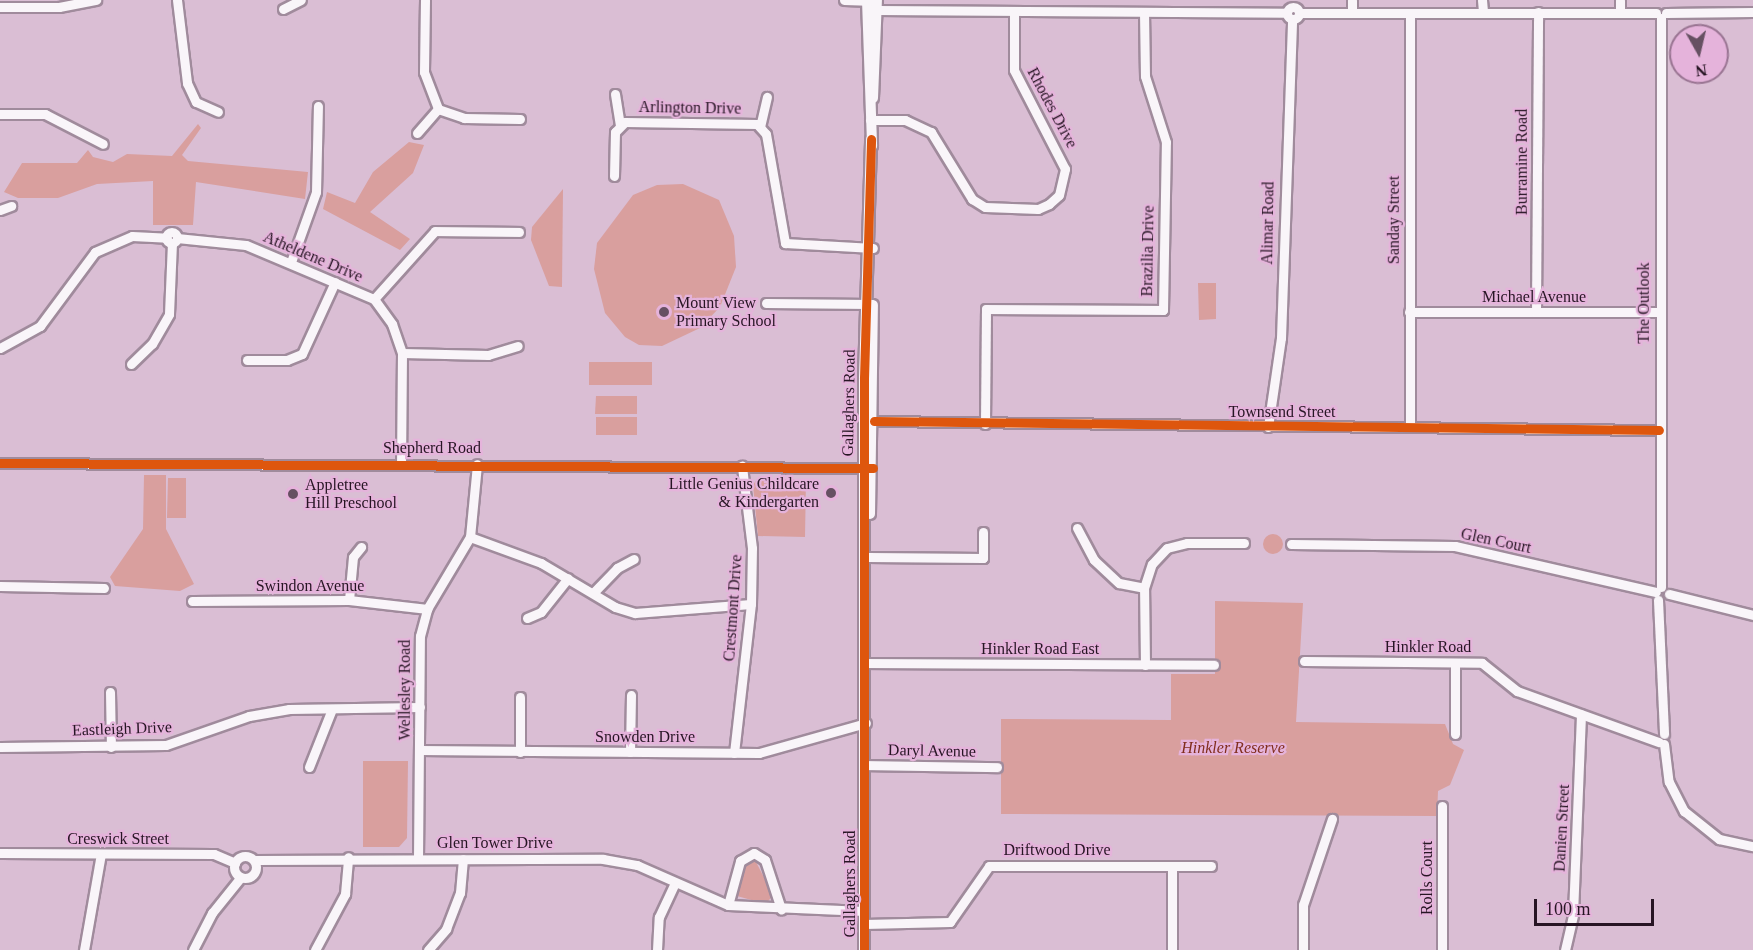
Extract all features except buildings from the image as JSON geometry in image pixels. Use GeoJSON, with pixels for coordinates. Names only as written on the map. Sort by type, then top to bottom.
{"type":"FeatureCollection","features":[{"type":"Feature","properties":{"kind":"street"},"geometry":{"type":"LineString","coordinates":[[0,7],[59,7],[96,0]]}},
{"type":"Feature","properties":{"kind":"street"},"geometry":{"type":"LineString","coordinates":[[177,0],[190,93],[204,109],[218,112]]}},
{"type":"Feature","properties":{"kind":"street"},"geometry":{"type":"LineString","coordinates":[[283,9],[301,0]]}},
{"type":"Feature","properties":{"kind":"street"},"geometry":{"type":"LineString","coordinates":[[425,0],[424,72],[438,110]]}},
{"type":"Feature","properties":{"kind":"street"},"geometry":{"type":"LineString","coordinates":[[844,0],[907,13],[1292,15],[1753,12]]}},
{"type":"Feature","properties":{"kind":"street"},"geometry":{"type":"LineString","coordinates":[[1352,0],[1352,13]]}},
{"type":"Feature","properties":{"kind":"street"},"geometry":{"type":"LineString","coordinates":[[1482,0],[1483,12]]}},
{"type":"Feature","properties":{"kind":"street"},"geometry":{"type":"LineString","coordinates":[[1620,0],[1620,12]]}},
{"type":"Feature","properties":{"kind":"street"},"geometry":{"type":"LineString","coordinates":[[1722,0],[1722,11]]}},
{"type":"Feature","properties":{"kind":"street","name":"Gallaghers Road"},"geometry":{"type":"LineString","coordinates":[[864,950],[871,6]]}},
{"type":"Feature","properties":{"kind":"street","name":"Burramine Road"},"geometry":{"type":"LineString","coordinates":[[1536,312],[1538,12]]}},
{"type":"Feature","properties":{"kind":"street","name":"Rhodes Drive"},"geometry":{"type":"LineString","coordinates":[[870,108],[931,132],[972,199],[985,207],[1038,209],[1049,204],[1059,195],[1065,169],[1014,70],[1014,13]]}},
{"type":"Feature","properties":{"kind":"street","name":"Brazilia Drive"},"geometry":{"type":"LineString","coordinates":[[985,424],[986,309],[1163,310],[1166,142],[1145,76],[1144,13]]}},
{"type":"Feature","properties":{"kind":"street","name":"Sanday Street"},"geometry":{"type":"LineString","coordinates":[[1410,13],[1410,427]]}},
{"type":"Feature","properties":{"kind":"street","name":"The Outlook"},"geometry":{"type":"LineString","coordinates":[[1661,14],[1658,312],[1662,739]]}},
{"type":"Feature","properties":{"kind":"street","name":"Alimar Road"},"geometry":{"type":"LineString","coordinates":[[1268,427],[1281,338],[1292,15]]}},
{"type":"Feature","properties":{"kind":"street","name":"Arlington Drive"},"geometry":{"type":"LineString","coordinates":[[614,176],[615,132],[620,125],[615,94]]}},
{"type":"Feature","properties":{"kind":"street","name":"Arlington Drive"},"geometry":{"type":"LineString","coordinates":[[767,97],[760,127],[785,243],[870,248]]}},
{"type":"Feature","properties":{"kind":"street"},"geometry":{"type":"LineString","coordinates":[[291,262],[316,192],[318,106]]}},
{"type":"Feature","properties":{"kind":"street"},"geometry":{"type":"LineString","coordinates":[[438,110],[464,118],[520,119]]}},
{"type":"Feature","properties":{"kind":"street"},"geometry":{"type":"LineString","coordinates":[[417,133],[438,110]]}},
{"type":"Feature","properties":{"kind":"street"},"geometry":{"type":"LineString","coordinates":[[0,114],[45,114],[103,144]]}},
{"type":"Feature","properties":{"kind":"street","name":"Arlington Drive"},"geometry":{"type":"LineString","coordinates":[[620,125],[760,127]]}},
{"type":"Feature","properties":{"kind":"street"},"geometry":{"type":"LineString","coordinates":[[0,210],[11,206]]}},
{"type":"Feature","properties":{"kind":"street"},"geometry":{"type":"LineString","coordinates":[[374,299],[435,231],[519,232]]}},
{"type":"Feature","properties":{"kind":"street","name":"Atheldene Drive"},"geometry":{"type":"LineString","coordinates":[[0,348],[40,326],[95,252],[132,236],[220,239],[291,262],[374,299],[392,324],[402,354],[401,463]]}},
{"type":"Feature","properties":{"kind":"street"},"geometry":{"type":"LineString","coordinates":[[131,364],[152,344],[169,314],[172,239]]}},
{"type":"Feature","properties":{"kind":"street"},"geometry":{"type":"LineString","coordinates":[[247,360],[287,360],[302,354],[335,282]]}},
{"type":"Feature","properties":{"kind":"street"},"geometry":{"type":"LineString","coordinates":[[766,303],[869,304]]}},
{"type":"Feature","properties":{"kind":"street","name":"Gallaghers Road"},"geometry":{"type":"LineString","coordinates":[[869,304],[874,424],[869,468]]}},
{"type":"Feature","properties":{"kind":"street","name":"Michael Avenue"},"geometry":{"type":"LineString","coordinates":[[1409,312],[1658,312]]}},
{"type":"Feature","properties":{"kind":"street"},"geometry":{"type":"LineString","coordinates":[[402,354],[488,355],[519,346]]}},
{"type":"Feature","properties":{"kind":"street","name":"Townsend Street"},"geometry":{"type":"LineString","coordinates":[[874,424],[1659,430]]}},
{"type":"Feature","properties":{"kind":"street","name":"Shepherd Road"},"geometry":{"type":"LineString","coordinates":[[0,463],[401,463],[869,468]]}},
{"type":"Feature","properties":{"kind":"street","name":"Wellesley Road"},"geometry":{"type":"LineString","coordinates":[[418,858],[420,636],[427,609],[470,537],[477,464]]}},
{"type":"Feature","properties":{"kind":"street","name":"Crestmont Drive"},"geometry":{"type":"LineString","coordinates":[[734,753],[751,604],[752,548],[742,466]]}},
{"type":"Feature","properties":{"kind":"street"},"geometry":{"type":"LineString","coordinates":[[1077,528],[1094,560],[1119,583],[1144,588]]}},
{"type":"Feature","properties":{"kind":"street"},"geometry":{"type":"LineString","coordinates":[[868,557],[983,558],[983,532]]}},
{"type":"Feature","properties":{"kind":"street"},"geometry":{"type":"LineString","coordinates":[[470,537],[568,578],[635,613],[751,604]]}},
{"type":"Feature","properties":{"kind":"street"},"geometry":{"type":"LineString","coordinates":[[1144,665],[1144,588],[1152,564],[1167,549],[1187,543],[1244,543]]}},
{"type":"Feature","properties":{"kind":"street","name":"Glen Court"},"geometry":{"type":"LineString","coordinates":[[1292,544],[1455,546],[1753,615]]}},
{"type":"Feature","properties":{"kind":"street"},"geometry":{"type":"LineString","coordinates":[[349,600],[353,557],[361,548]]}},
{"type":"Feature","properties":{"kind":"street"},"geometry":{"type":"LineString","coordinates":[[594,593],[617,568],[634,560]]}},
{"type":"Feature","properties":{"kind":"street"},"geometry":{"type":"LineString","coordinates":[[527,618],[541,612],[568,578]]}},
{"type":"Feature","properties":{"kind":"street"},"geometry":{"type":"LineString","coordinates":[[0,586],[104,588]]}},
{"type":"Feature","properties":{"kind":"street","name":"Swindon Avenue"},"geometry":{"type":"LineString","coordinates":[[192,601],[349,600],[427,609]]}},
{"type":"Feature","properties":{"kind":"street","name":"Hinkler Road"},"geometry":{"type":"LineString","coordinates":[[1304,661],[1490,665],[1517,691],[1662,739]]}},
{"type":"Feature","properties":{"kind":"street","name":"Hinkler Road East"},"geometry":{"type":"LineString","coordinates":[[866,663],[1214,665]]}},
{"type":"Feature","properties":{"kind":"street"},"geometry":{"type":"LineString","coordinates":[[1455,663],[1455,734]]}},
{"type":"Feature","properties":{"kind":"street"},"geometry":{"type":"LineString","coordinates":[[110,692],[111,747]]}},
{"type":"Feature","properties":{"kind":"street"},"geometry":{"type":"LineString","coordinates":[[630,752],[631,695]]}},
{"type":"Feature","properties":{"kind":"street"},"geometry":{"type":"LineString","coordinates":[[520,697],[520,752]]}},
{"type":"Feature","properties":{"kind":"street","name":"Eastleigh Drive"},"geometry":{"type":"LineString","coordinates":[[0,747],[111,747],[191,740],[268,712],[420,707]]}},
{"type":"Feature","properties":{"kind":"street"},"geometry":{"type":"LineString","coordinates":[[309,767],[332,709]]}},
{"type":"Feature","properties":{"kind":"street","name":"Danien Street"},"geometry":{"type":"LineString","coordinates":[[1565,950],[1573,914],[1580,743],[1584,715]]}},
{"type":"Feature","properties":{"kind":"street","name":"Snowden Drive"},"geometry":{"type":"LineString","coordinates":[[420,750],[734,753],[782,750],[866,723]]}},
{"type":"Feature","properties":{"kind":"street"},"geometry":{"type":"LineString","coordinates":[[1662,739],[1669,782],[1684,811],[1719,839],[1753,846]]}},
{"type":"Feature","properties":{"kind":"street","name":"Daryl Avenue"},"geometry":{"type":"LineString","coordinates":[[866,765],[997,767]]}},
{"type":"Feature","properties":{"kind":"street","name":"Rolls Court"},"geometry":{"type":"LineString","coordinates":[[1442,806],[1442,950]]}},
{"type":"Feature","properties":{"kind":"street"},"geometry":{"type":"LineString","coordinates":[[1303,950],[1303,905],[1332,819]]}},
{"type":"Feature","properties":{"kind":"street","name":"Creswick Street"},"geometry":{"type":"LineString","coordinates":[[0,853],[214,854],[235,863]]}},
{"type":"Feature","properties":{"kind":"street"},"geometry":{"type":"LineString","coordinates":[[728,905],[740,861],[754,853],[765,861],[781,909]]}},
{"type":"Feature","properties":{"kind":"street"},"geometry":{"type":"LineString","coordinates":[[84,950],[101,854]]}},
{"type":"Feature","properties":{"kind":"street","name":"Glen Tower Drive"},"geometry":{"type":"LineString","coordinates":[[235,863],[243,856],[254,860],[348,857],[603,859],[637,865],[728,905],[864,911]]}},
{"type":"Feature","properties":{"kind":"street"},"geometry":{"type":"LineString","coordinates":[[315,950],[345,894],[348,857]]}},
{"type":"Feature","properties":{"kind":"street"},"geometry":{"type":"LineString","coordinates":[[428,950],[446,929],[460,893],[463,859]]}},
{"type":"Feature","properties":{"kind":"street"},"geometry":{"type":"LineString","coordinates":[[193,950],[212,913],[241,877],[253,874],[254,860]]}},
{"type":"Feature","properties":{"kind":"street"},"geometry":{"type":"LineString","coordinates":[[235,863],[241,877]]}},
{"type":"Feature","properties":{"kind":"street","name":"Driftwood Drive"},"geometry":{"type":"LineString","coordinates":[[864,924],[950,922],[989,866],[1211,866]]}},
{"type":"Feature","properties":{"kind":"street"},"geometry":{"type":"LineString","coordinates":[[1172,866],[1172,950]]}},
{"type":"Feature","properties":{"kind":"street"},"geometry":{"type":"LineString","coordinates":[[657,950],[659,917],[675,883]]}},
{"type":"Feature","properties":{"kind":"green space"},"geometry":{"type":"Polygon","coordinates":[[[198,124],[201,128],[182,155],[188,161],[308,172],[305,199],[196,182],[193,225],[153,225],[153,181],[97,184],[58,198],[18,198],[4,192],[22,163],[77,163],[88,150],[93,157],[113,162],[127,154],[172,156],[198,124]]]}},
{"type":"Feature","properties":{"kind":"green space"},"geometry":{"type":"Polygon","coordinates":[[[409,142],[424,145],[413,173],[370,212],[410,239],[400,250],[323,209],[327,192],[355,203],[373,172],[409,142]]]}},
{"type":"Feature","properties":{"kind":"green space"},"geometry":{"type":"Polygon","coordinates":[[[683,184],[719,200],[734,236],[736,267],[720,307],[700,328],[662,346],[639,345],[625,337],[605,313],[594,269],[597,243],[633,195],[657,185],[683,184]]]}},
{"type":"Feature","properties":{"kind":"green space"},"geometry":{"type":"Polygon","coordinates":[[[563,189],[562,287],[549,286],[531,240],[532,227],[563,189]]]}},
{"type":"Feature","properties":{"kind":"green space"},"geometry":{"type":"Polygon","coordinates":[[[1198,283],[1216,283],[1216,319],[1199,320],[1198,283]]]}},
{"type":"Feature","properties":{"kind":"green space"},"geometry":{"type":"Polygon","coordinates":[[[589,362],[652,362],[652,385],[589,385],[589,362]]]}},
{"type":"Feature","properties":{"kind":"green space"},"geometry":{"type":"Polygon","coordinates":[[[596,396],[637,396],[637,414],[595,414],[596,396]]]}},
{"type":"Feature","properties":{"kind":"green space"},"geometry":{"type":"Polygon","coordinates":[[[596,417],[637,417],[637,435],[596,435],[596,417]]]}},
{"type":"Feature","properties":{"kind":"green space"},"geometry":{"type":"Polygon","coordinates":[[[144,475],[166,475],[166,529],[194,584],[180,591],[115,586],[110,577],[143,529],[144,475]]]}},
{"type":"Feature","properties":{"kind":"green space"},"geometry":{"type":"Polygon","coordinates":[[[168,478],[186,478],[186,518],[167,518],[168,478]]]}},
{"type":"Feature","properties":{"kind":"green space"},"geometry":{"type":"Polygon","coordinates":[[[757,479],[806,479],[805,537],[758,536],[753,485],[757,479]]]}},
{"type":"Feature","properties":{"kind":"green space"},"geometry":{"type":"Polygon","coordinates":[[[1273,534],[1280,537],[1283,544],[1280,551],[1273,554],[1266,551],[1263,544],[1266,537],[1273,534]]]}},
{"type":"Feature","properties":{"kind":"green space","name":"Hinkler Reserve"},"geometry":{"type":"Polygon","coordinates":[[[1215,601],[1303,603],[1296,722],[1445,724],[1453,744],[1464,750],[1450,785],[1438,791],[1437,816],[1001,814],[1001,719],[1171,720],[1171,674],[1215,674],[1215,601]]]}},
{"type":"Feature","properties":{"kind":"green space"},"geometry":{"type":"Polygon","coordinates":[[[363,761],[408,761],[407,838],[399,847],[363,847],[363,761]]]}},
{"type":"Feature","properties":{"kind":"green space"},"geometry":{"type":"Polygon","coordinates":[[[755,860],[773,895],[766,904],[737,896],[745,864],[755,860]]]}},
{"type":"Feature","properties":{"kind":"cycle path"},"geometry":{"type":"LineString","coordinates":[[864,950],[864,378],[871,139]]}},
{"type":"Feature","properties":{"kind":"cycle path"},"geometry":{"type":"LineString","coordinates":[[874,421],[1659,430]]}},
{"type":"Feature","properties":{"kind":"cycle path"},"geometry":{"type":"LineString","coordinates":[[0,463],[873,468]]}},
{"type":"Feature","properties":{"kind":"place","name":"Mount View Primary School"},"geometry":{"type":"Point","coordinates":[664,312]}},
{"type":"Feature","properties":{"kind":"place","name":"Little Genius Childcare & Kindergarten"},"geometry":{"type":"Point","coordinates":[831,493]}},
{"type":"Feature","properties":{"kind":"place","name":"Appletree Hill Preschool"},"geometry":{"type":"Point","coordinates":[293,494]}}]}
